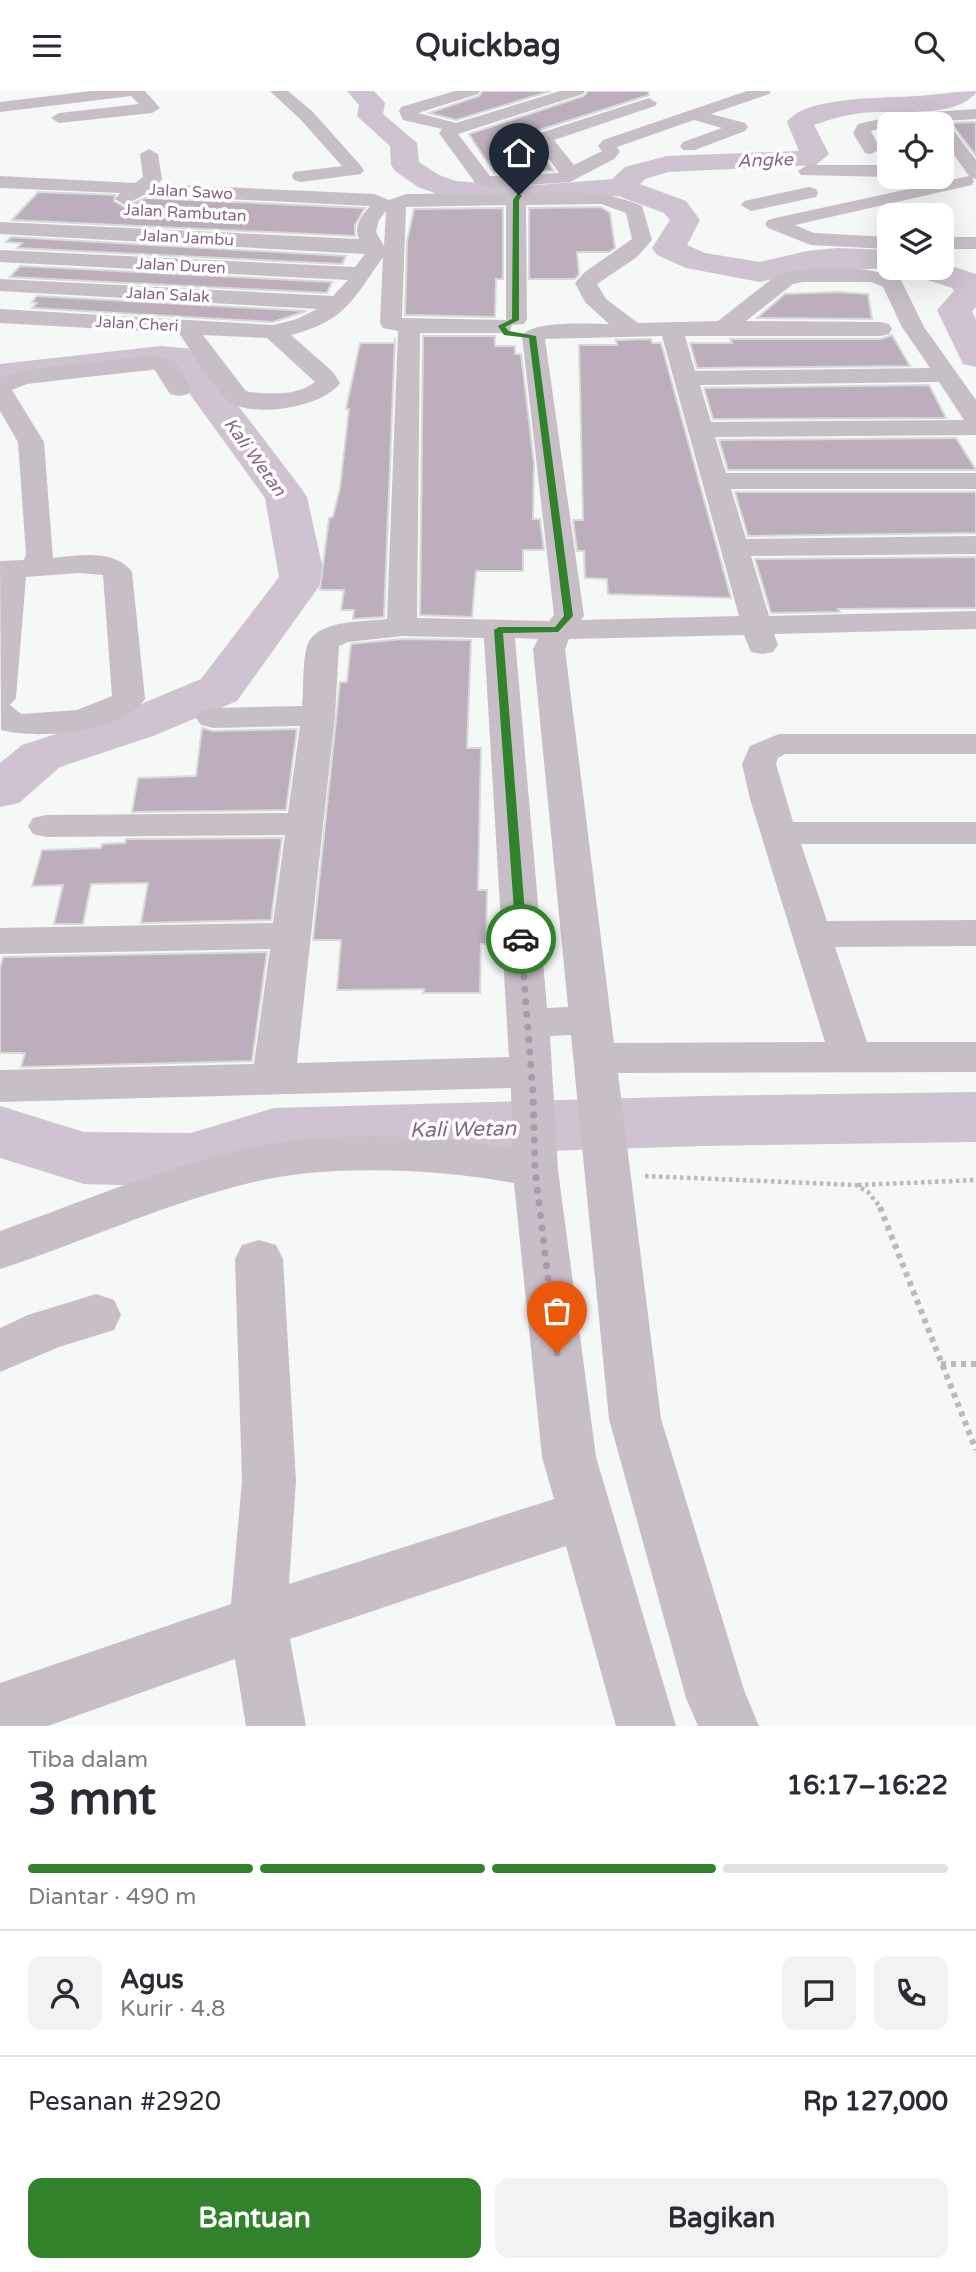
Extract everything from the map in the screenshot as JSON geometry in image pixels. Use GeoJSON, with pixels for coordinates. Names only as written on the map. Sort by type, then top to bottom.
{"type":"FeatureCollection","features":[{"type":"Feature","properties":{"kind":"street"},"geometry":{"type":"LineString","coordinates":[[278,91],[307,116],[355,170],[349,173],[278,178]]}},
{"type":"Feature","properties":{"kind":"street"},"geometry":{"type":"LineString","coordinates":[[457,128],[409,115],[407,111],[472,91]]}},
{"type":"Feature","properties":{"kind":"street"},"geometry":{"type":"LineString","coordinates":[[577,91],[448,133],[483,180],[489,182],[563,178],[608,155],[611,152],[607,146],[609,143],[764,91]]}},
{"type":"Feature","properties":{"kind":"street"},"geometry":{"type":"LineString","coordinates":[[0,107],[94,93],[136,94],[152,107],[63,113]]}},
{"type":"Feature","properties":{"kind":"street"},"geometry":{"type":"LineString","coordinates":[[701,93],[734,101]]}},
{"type":"Feature","properties":{"kind":"street"},"geometry":{"type":"LineString","coordinates":[[571,174],[543,138],[672,95]]}},
{"type":"Feature","properties":{"kind":"street"},"geometry":{"type":"LineString","coordinates":[[397,97],[413,108]]}},
{"type":"Feature","properties":{"kind":"street"},"geometry":{"type":"LineString","coordinates":[[689,146],[739,127],[694,114]]}},
{"type":"Feature","properties":{"kind":"street"},"geometry":{"type":"LineString","coordinates":[[954,119],[976,114]]}},
{"type":"Feature","properties":{"kind":"street"},"geometry":{"type":"LineString","coordinates":[[871,149],[862,133],[864,128],[877,124]]}},
{"type":"Feature","properties":{"kind":"street"},"geometry":{"type":"LineString","coordinates":[[954,146],[973,175]]}},
{"type":"Feature","properties":{"kind":"street"},"geometry":{"type":"LineString","coordinates":[[4,321],[95,232],[114,208],[136,188],[148,185],[153,179],[149,154]]}},
{"type":"Feature","properties":{"kind":"street"},"geometry":{"type":"LineString","coordinates":[[807,171],[877,171]]}},
{"type":"Feature","properties":{"kind":"street"},"geometry":{"type":"LineString","coordinates":[[954,176],[973,175]]}},
{"type":"Feature","properties":{"kind":"street"},"geometry":{"type":"LineString","coordinates":[[877,242],[811,239],[775,224],[973,175]]}},
{"type":"Feature","properties":{"kind":"street","name":"Jalan Sawo"},"geometry":{"type":"LineString","coordinates":[[0,182],[374,200],[366,232],[374,246]]}},
{"type":"Feature","properties":{"kind":"street"},"geometry":{"type":"LineString","coordinates":[[751,205],[837,188],[857,188],[877,184]]}},
{"type":"Feature","properties":{"kind":"street"},"geometry":{"type":"LineString","coordinates":[[517,198],[524,329],[569,616],[554,639],[594,1053],[635,1419],[716,1698],[729,1726]]}},
{"type":"Feature","properties":{"kind":"street"},"geometry":{"type":"LineString","coordinates":[[634,331],[602,307],[587,290],[586,283],[598,272],[636,248],[642,240],[635,210],[601,198],[406,200],[397,204],[389,320],[398,325],[634,331],[724,328],[881,329]]}},
{"type":"Feature","properties":{"kind":"street","name":"Jalan Rambutan"},"geometry":{"type":"LineString","coordinates":[[114,208],[141,210]]}},
{"type":"Feature","properties":{"kind":"street","name":"Jalan Jambu"},"geometry":{"type":"LineString","coordinates":[[0,228],[374,246]]}},
{"type":"Feature","properties":{"kind":"street"},"geometry":{"type":"LineString","coordinates":[[954,243],[976,243]]}},
{"type":"Feature","properties":{"kind":"street","name":"Jalan Cheri"},"geometry":{"type":"LineString","coordinates":[[4,321],[94,320],[273,332],[305,326],[349,294],[375,254],[374,246]]}},
{"type":"Feature","properties":{"kind":"street","name":"Jalan Duren"},"geometry":{"type":"LineString","coordinates":[[0,256],[362,274]]}},
{"type":"Feature","properties":{"kind":"street"},"geometry":{"type":"LineString","coordinates":[[724,328],[761,296],[786,279],[803,276],[874,276],[892,283],[913,327],[976,418]]}},
{"type":"Feature","properties":{"kind":"street"},"geometry":{"type":"LineString","coordinates":[[780,284],[867,284],[880,289],[881,305]]}},
{"type":"Feature","properties":{"kind":"street","name":"Jalan Salak"},"geometry":{"type":"LineString","coordinates":[[0,285],[337,303]]}},
{"type":"Feature","properties":{"kind":"street"},"geometry":{"type":"LineString","coordinates":[[64,356],[94,320]]}},
{"type":"Feature","properties":{"kind":"street"},"geometry":{"type":"LineString","coordinates":[[184,325],[236,395],[244,399],[295,399],[316,394],[324,388],[328,383],[325,377],[273,332]]}},
{"type":"Feature","properties":{"kind":"street"},"geometry":{"type":"LineString","coordinates":[[402,627],[409,326]]}},
{"type":"Feature","properties":{"kind":"street"},"geometry":{"type":"LineString","coordinates":[[671,331],[759,636]]}},
{"type":"Feature","properties":{"kind":"street"},"geometry":{"type":"LineString","coordinates":[[16,569],[40,554],[31,442],[10,424],[0,388],[23,377],[92,379],[160,363],[169,369],[179,389]]}},
{"type":"Feature","properties":{"kind":"street"},"geometry":{"type":"LineString","coordinates":[[685,378],[948,375]]}},
{"type":"Feature","properties":{"kind":"street"},"geometry":{"type":"LineString","coordinates":[[700,430],[976,427]]}},
{"type":"Feature","properties":{"kind":"street"},"geometry":{"type":"LineString","coordinates":[[715,481],[976,481]]}},
{"type":"Feature","properties":{"kind":"street"},"geometry":{"type":"LineString","coordinates":[[733,548],[976,545]]}},
{"type":"Feature","properties":{"kind":"street"},"geometry":{"type":"LineString","coordinates":[[0,713],[5,719],[19,724],[43,724],[106,714],[124,705],[129,699],[117,572],[113,567],[100,564],[16,569]]}},
{"type":"Feature","properties":{"kind":"street"},"geometry":{"type":"LineString","coordinates":[[0,698],[16,569]]}},
{"type":"Feature","properties":{"kind":"street"},"geometry":{"type":"LineString","coordinates":[[274,1079],[318,716],[323,645],[330,638],[343,632],[402,627],[500,640],[759,636],[976,620]]}},
{"type":"Feature","properties":{"kind":"street"},"geometry":{"type":"LineString","coordinates":[[759,636],[976,646]]}},
{"type":"Feature","properties":{"kind":"street"},"geometry":{"type":"LineString","coordinates":[[500,640],[532,1083],[535,1160],[569,1457],[646,1726]]}},
{"type":"Feature","properties":{"kind":"street"},"geometry":{"type":"LineString","coordinates":[[213,718],[318,716]]}},
{"type":"Feature","properties":{"kind":"street"},"geometry":{"type":"LineString","coordinates":[[851,1058],[758,764],[762,753],[779,744],[976,744]]}},
{"type":"Feature","properties":{"kind":"street"},"geometry":{"type":"LineString","coordinates":[[46,826],[305,824]]}},
{"type":"Feature","properties":{"kind":"street"},"geometry":{"type":"LineString","coordinates":[[779,833],[976,833]]}},
{"type":"Feature","properties":{"kind":"street"},"geometry":{"type":"LineString","coordinates":[[811,934],[976,933]]}},
{"type":"Feature","properties":{"kind":"street"},"geometry":{"type":"LineString","coordinates":[[0,941],[291,936]]}},
{"type":"Feature","properties":{"kind":"street"},"geometry":{"type":"LineString","coordinates":[[527,1023],[594,1053],[851,1058],[976,1057]]}},
{"type":"Feature","properties":{"kind":"street"},"geometry":{"type":"LineString","coordinates":[[0,1086],[274,1079],[532,1083]]}},
{"type":"Feature","properties":{"kind":"street"},"geometry":{"type":"LineString","coordinates":[[0,1250],[163,1193],[257,1164],[307,1157],[433,1155],[490,1160],[535,1160]]}},
{"type":"Feature","properties":{"kind":"street"},"geometry":{"type":"LineString","coordinates":[[259,1259],[269,1481],[258,1622],[276,1726]]}},
{"type":"Feature","properties":{"kind":"street"},"geometry":{"type":"LineString","coordinates":[[0,1351],[46,1330],[96,1315]]}},
{"type":"Feature","properties":{"kind":"street"},"geometry":{"type":"LineString","coordinates":[[0,1713],[258,1622],[586,1514]]}},
{"type":"Feature","properties":{"kind":"path"},"geometry":{"type":"LineString","coordinates":[[607,1159],[715,1177],[856,1185],[976,1180]]}},
{"type":"Feature","properties":{"kind":"path"},"geometry":{"type":"LineString","coordinates":[[856,1185],[868,1192],[883,1211],[976,1450]]}},
{"type":"Feature","properties":{"kind":"path"},"geometry":{"type":"LineString","coordinates":[[941,1364],[976,1364]]}},
{"type":"Feature","properties":{"kind":"building"},"geometry":{"type":"Polygon","coordinates":[[[483,91],[551,91],[456,120],[429,113],[479,96],[483,91]]]}},
{"type":"Feature","properties":{"kind":"building"},"geometry":{"type":"Polygon","coordinates":[[[588,91],[648,91],[649,95],[536,131],[530,136],[554,171],[494,173],[469,134],[584,96],[588,91]]]}},
{"type":"Feature","properties":{"kind":"building"},"geometry":{"type":"Polygon","coordinates":[[[976,122],[976,156],[954,127],[954,123],[976,122]]]}},
{"type":"Feature","properties":{"kind":"building"},"geometry":{"type":"Polygon","coordinates":[[[38,192],[115,195],[114,201],[124,207],[145,198],[365,208],[355,225],[355,236],[12,220],[38,192]]]}},
{"type":"Feature","properties":{"kind":"building"},"geometry":{"type":"Polygon","coordinates":[[[601,207],[610,213],[615,248],[609,252],[577,252],[579,274],[575,279],[529,279],[529,208],[601,207]]]}},
{"type":"Feature","properties":{"kind":"building"},"geometry":{"type":"Polygon","coordinates":[[[503,208],[503,279],[496,279],[495,317],[405,315],[407,241],[414,209],[503,208]]]}},
{"type":"Feature","properties":{"kind":"building"},"geometry":{"type":"Polygon","coordinates":[[[11,237],[346,256],[342,264],[17,248],[22,243],[6,242],[11,237]]]}},
{"type":"Feature","properties":{"kind":"building"},"geometry":{"type":"Polygon","coordinates":[[[20,266],[332,282],[327,293],[10,277],[20,266]]]}},
{"type":"Feature","properties":{"kind":"building"},"geometry":{"type":"Polygon","coordinates":[[[785,294],[868,294],[872,319],[757,318],[785,294]]]}},
{"type":"Feature","properties":{"kind":"building"},"geometry":{"type":"Polygon","coordinates":[[[37,296],[307,311],[273,322],[32,308],[37,303],[32,302],[37,296]]]}},
{"type":"Feature","properties":{"kind":"building"},"geometry":{"type":"Polygon","coordinates":[[[892,335],[910,366],[697,368],[690,343],[732,343],[730,339],[881,339],[892,335]]]}},
{"type":"Feature","properties":{"kind":"building"},"geometry":{"type":"Polygon","coordinates":[[[423,336],[495,336],[495,346],[515,346],[515,354],[521,354],[534,463],[533,519],[540,519],[544,550],[523,550],[523,571],[476,571],[472,617],[420,615],[423,336]]]}},
{"type":"Feature","properties":{"kind":"building"},"geometry":{"type":"Polygon","coordinates":[[[651,339],[652,343],[661,343],[731,598],[608,594],[607,579],[585,578],[584,551],[577,551],[573,520],[583,520],[579,345],[617,345],[616,340],[651,339]]]}},
{"type":"Feature","properties":{"kind":"building"},"geometry":{"type":"Polygon","coordinates":[[[360,343],[395,343],[384,617],[353,619],[354,610],[341,610],[344,590],[320,590],[329,518],[333,517],[340,488],[349,409],[346,409],[360,343]]]}},
{"type":"Feature","properties":{"kind":"building"},"geometry":{"type":"Polygon","coordinates":[[[929,385],[946,418],[713,419],[704,388],[929,385]]]}},
{"type":"Feature","properties":{"kind":"building"},"geometry":{"type":"Polygon","coordinates":[[[956,438],[976,470],[728,470],[719,440],[956,438]]]}},
{"type":"Feature","properties":{"kind":"building"},"geometry":{"type":"Polygon","coordinates":[[[735,492],[976,492],[976,533],[748,536],[735,492]]]}},
{"type":"Feature","properties":{"kind":"building"},"geometry":{"type":"Polygon","coordinates":[[[976,557],[976,608],[838,609],[840,612],[771,613],[755,559],[976,557]]]}},
{"type":"Feature","properties":{"kind":"building"},"geometry":{"type":"Polygon","coordinates":[[[402,639],[471,640],[467,748],[481,748],[478,890],[487,890],[486,944],[481,944],[480,993],[423,993],[424,989],[337,990],[341,940],[313,940],[340,682],[347,682],[351,644],[402,639]]]}},
{"type":"Feature","properties":{"kind":"building"},"geometry":{"type":"Polygon","coordinates":[[[202,728],[213,731],[297,729],[286,810],[132,812],[138,778],[196,776],[202,728]]]}},
{"type":"Feature","properties":{"kind":"building"},"geometry":{"type":"Polygon","coordinates":[[[282,838],[271,920],[141,923],[148,883],[91,884],[83,924],[54,924],[63,885],[32,886],[42,850],[101,848],[102,844],[125,843],[126,839],[282,838]]]}},
{"type":"Feature","properties":{"kind":"building"},"geometry":{"type":"Polygon","coordinates":[[[267,952],[252,1061],[21,1067],[25,1053],[0,1053],[0,968],[3,957],[267,952]]]}},
{"type":"Feature","properties":{"kind":"waterway"},"geometry":{"type":"LineString","coordinates":[[359,91],[372,103],[370,116],[403,143],[405,165],[432,183],[451,189],[498,195],[552,194],[621,187]]}},
{"type":"Feature","properties":{"kind":"waterway","name":"Angke"},"geometry":{"type":"LineString","coordinates":[[621,187],[635,173],[667,164],[806,159],[815,154],[807,142],[800,122],[823,113],[855,106],[946,101],[965,91]]}},
{"type":"Feature","properties":{"kind":"waterway"},"geometry":{"type":"LineString","coordinates":[[621,187],[675,207],[685,220],[679,234],[668,248],[697,261],[760,272],[807,261],[837,258],[877,260]]}},
{"type":"Feature","properties":{"kind":"waterway"},"geometry":{"type":"LineString","coordinates":[[954,278],[966,282],[971,293],[954,310],[976,356]]}},
{"type":"Feature","properties":{"kind":"waterway","name":"Kali Wetan"},"geometry":{"type":"LineString","coordinates":[[0,375],[182,357],[286,497],[302,578],[219,690],[135,725],[41,756],[0,791]]}},
{"type":"Feature","properties":{"kind":"waterway","name":"Kali Wetan"},"geometry":{"type":"LineString","coordinates":[[0,1132],[84,1158],[191,1160],[274,1134],[702,1121],[976,1117]]}},
{"type":"Feature","properties":{"kind":"way so far"},"geometry":{"type":"LineString","coordinates":[[521,939],[533,1094],[535,1170],[557,1353]]}},
{"type":"Feature","properties":{"kind":"route"},"geometry":{"type":"LineString","coordinates":[[519,195],[516,200],[516,320],[504,323],[502,330],[523,337],[533,336],[569,616],[558,630],[499,630],[521,939]]}}]}
